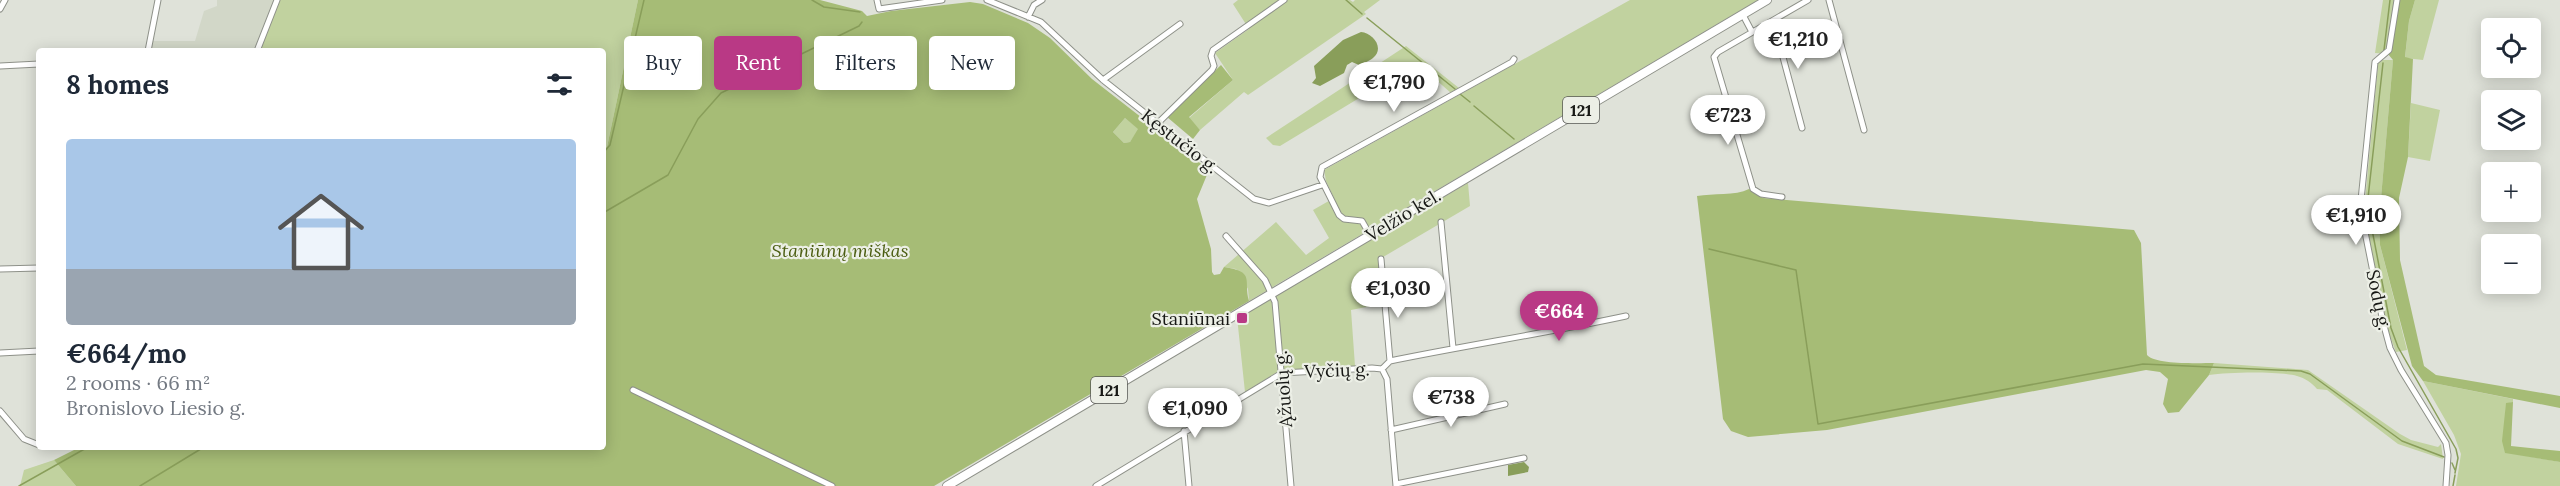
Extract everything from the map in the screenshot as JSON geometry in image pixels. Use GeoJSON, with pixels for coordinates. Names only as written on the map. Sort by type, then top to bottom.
{"type":"FeatureCollection","features":[{"type":"Feature","properties":{"kind":"main road","name":"Velžio kel."},"geometry":{"type":"LineString","coordinates":[[947,486],[1767,0]]}},
{"type":"Feature","properties":{"kind":"street"},"geometry":{"type":"LineString","coordinates":[[0,9],[4,0]]}},
{"type":"Feature","properties":{"kind":"street"},"geometry":{"type":"LineString","coordinates":[[149,48],[158,0]]}},
{"type":"Feature","properties":{"kind":"street"},"geometry":{"type":"LineString","coordinates":[[258,48],[277,0]]}},
{"type":"Feature","properties":{"kind":"street"},"geometry":{"type":"LineString","coordinates":[[877,0],[879,9],[942,0]]}},
{"type":"Feature","properties":{"kind":"street","name":"Kęstučio g."},"geometry":{"type":"LineString","coordinates":[[987,0],[1028,16],[1051,30],[1103,80],[1260,202],[1269,203],[1322,185]]}},
{"type":"Feature","properties":{"kind":"street"},"geometry":{"type":"LineString","coordinates":[[1028,16],[1034,6],[1042,0]]}},
{"type":"Feature","properties":{"kind":"street"},"geometry":{"type":"LineString","coordinates":[[1157,124],[1212,70],[1213,50],[1284,0]]}},
{"type":"Feature","properties":{"kind":"street"},"geometry":{"type":"LineString","coordinates":[[1782,197],[1761,194],[1753,189],[1714,57],[1718,52],[1808,0]]}},
{"type":"Feature","properties":{"kind":"street"},"geometry":{"type":"LineString","coordinates":[[1828,0],[1863,130]]}},
{"type":"Feature","properties":{"kind":"street","name":"Sodų g."},"geometry":{"type":"LineString","coordinates":[[2397,0],[2389,51],[2375,62],[2361,209],[2390,348],[2447,446],[2446,486]]}},
{"type":"Feature","properties":{"kind":"street"},"geometry":{"type":"LineString","coordinates":[[1743,15],[1752,32]]}},
{"type":"Feature","properties":{"kind":"street"},"geometry":{"type":"LineString","coordinates":[[1771,22],[1777,35],[1803,128]]}},
{"type":"Feature","properties":{"kind":"street"},"geometry":{"type":"LineString","coordinates":[[1103,80],[1180,24]]}},
{"type":"Feature","properties":{"kind":"street"},"geometry":{"type":"LineString","coordinates":[[1370,235],[1362,221],[1341,217],[1322,185],[1319,173],[1326,164],[1514,59]]}},
{"type":"Feature","properties":{"kind":"street"},"geometry":{"type":"LineString","coordinates":[[0,66],[36,64]]}},
{"type":"Feature","properties":{"kind":"street"},"geometry":{"type":"LineString","coordinates":[[1440,222],[1453,348]]}},
{"type":"Feature","properties":{"kind":"street"},"geometry":{"type":"LineString","coordinates":[[1226,237],[1265,280],[1272,293]]}},
{"type":"Feature","properties":{"kind":"street"},"geometry":{"type":"LineString","coordinates":[[1381,259],[1390,361]]}},
{"type":"Feature","properties":{"kind":"street"},"geometry":{"type":"LineString","coordinates":[[0,269],[36,268]]}},
{"type":"Feature","properties":{"kind":"street","name":"Ąžuolų g."},"geometry":{"type":"LineString","coordinates":[[1272,293],[1277,312],[1291,486]]}},
{"type":"Feature","properties":{"kind":"street"},"geometry":{"type":"LineString","coordinates":[[1382,369],[1390,361],[1626,316]]}},
{"type":"Feature","properties":{"kind":"street"},"geometry":{"type":"LineString","coordinates":[[0,353],[36,351]]}},
{"type":"Feature","properties":{"kind":"street","name":"Vyčių g."},"geometry":{"type":"LineString","coordinates":[[1282,373],[1382,369],[1387,379],[1396,485]]}},
{"type":"Feature","properties":{"kind":"street"},"geometry":{"type":"LineString","coordinates":[[1096,486],[1282,373]]}},
{"type":"Feature","properties":{"kind":"street"},"geometry":{"type":"LineString","coordinates":[[633,390],[832,486]]}},
{"type":"Feature","properties":{"kind":"street"},"geometry":{"type":"LineString","coordinates":[[1391,430],[1505,404]]}},
{"type":"Feature","properties":{"kind":"street"},"geometry":{"type":"LineString","coordinates":[[0,411],[24,439],[36,444]]}},
{"type":"Feature","properties":{"kind":"street"},"geometry":{"type":"LineString","coordinates":[[1184,432],[1189,486]]}},
{"type":"Feature","properties":{"kind":"street"},"geometry":{"type":"LineString","coordinates":[[1396,485],[1524,458]]}},
{"type":"Feature","properties":{"kind":"shaded area"},"geometry":{"type":"Polygon","coordinates":[[[217,0],[277,0],[258,48],[152,48],[153,41],[195,41],[204,11],[217,6],[217,0]]]}},
{"type":"Feature","properties":{"kind":"shaded area"},"geometry":{"type":"Polygon","coordinates":[[[277,0],[638,0],[630,36],[624,36],[624,66],[606,148],[606,48],[258,48],[277,0]]]}},
{"type":"Feature","properties":{"kind":"shaded area"},"geometry":{"type":"Polygon","coordinates":[[[1238,0],[1350,0],[1353,2],[1355,0],[1380,0],[1364,12],[1366,14],[1248,95],[1244,92],[1200,130],[1189,118],[1233,80],[1215,53],[1249,29],[1233,4],[1238,0]]]}},
{"type":"Feature","properties":{"kind":"shaded area"},"geometry":{"type":"Polygon","coordinates":[[[1630,0],[1758,0],[1249,301],[1248,289],[1236,269],[1224,267],[1276,222],[1306,255],[1329,238],[1313,210],[1334,198],[1326,181],[1324,170],[1630,0]]]}},
{"type":"Feature","properties":{"kind":"shaded area"},"geometry":{"type":"Polygon","coordinates":[[[2383,0],[2397,0],[2388,54],[2375,53],[2383,0]]]}},
{"type":"Feature","properties":{"kind":"shaded area"},"geometry":{"type":"Polygon","coordinates":[[[2415,0],[2439,0],[2423,60],[2405,58],[2409,21],[2415,0]]]}},
{"type":"Feature","properties":{"kind":"shaded area"},"geometry":{"type":"Polygon","coordinates":[[[1361,32],[1370,35],[1378,46],[1373,58],[1359,65],[1352,62],[1347,65],[1344,73],[1320,86],[1312,83],[1316,78],[1314,66],[1343,40],[1361,32]]]}},
{"type":"Feature","properties":{"kind":"shaded area"},"geometry":{"type":"Polygon","coordinates":[[[1406,46],[1459,88],[1451,93],[1417,63],[1280,146],[1273,145],[1266,138],[1406,46]]]}},
{"type":"Feature","properties":{"kind":"shaded area"},"geometry":{"type":"Polygon","coordinates":[[[2381,60],[2393,60],[2379,221],[2380,245],[2407,350],[2396,352],[2387,328],[2364,212],[2378,64],[2381,60]]]}},
{"type":"Feature","properties":{"kind":"shaded area"},"geometry":{"type":"Polygon","coordinates":[[[2411,103],[2440,110],[2430,161],[2408,157],[2411,103]]]}},
{"type":"Feature","properties":{"kind":"shaded area"},"geometry":{"type":"Polygon","coordinates":[[[1125,118],[1139,129],[1130,142],[1124,143],[1113,132],[1125,118]]]}},
{"type":"Feature","properties":{"kind":"shaded area"},"geometry":{"type":"Polygon","coordinates":[[[1468,183],[1470,206],[1378,260],[1382,304],[1351,310],[1355,366],[1279,371],[1245,392],[1237,317],[1468,183]]]}},
{"type":"Feature","properties":{"kind":"shaded area"},"geometry":{"type":"Polygon","coordinates":[[[2214,363],[2308,370],[2400,434],[2411,440],[2438,447],[2441,444],[2443,459],[2398,444],[2327,390],[2317,389],[2303,378],[2289,374],[2266,373],[2209,375],[2214,363]]]}},
{"type":"Feature","properties":{"kind":"shaded area"},"geometry":{"type":"Polygon","coordinates":[[[2423,381],[2513,399],[2513,402],[2506,404],[2505,452],[2560,462],[2560,486],[2456,486],[2461,454],[2454,435],[2423,381]]]}},
{"type":"Feature","properties":{"kind":"shaded area"},"geometry":{"type":"Polygon","coordinates":[[[54,460],[76,486],[20,486],[24,470],[54,460]]]}},
{"type":"Feature","properties":{"kind":"shaded area"},"geometry":{"type":"Polygon","coordinates":[[[1524,462],[1529,467],[1528,472],[1508,476],[1508,465],[1524,462]]]}},
{"type":"Feature","properties":{"kind":"green space","name":"Staniūnų miškas"},"geometry":{"type":"Polygon","coordinates":[[[638,0],[820,0],[862,11],[867,16],[970,2],[983,4],[1028,23],[1050,38],[1092,79],[1209,170],[1197,199],[1211,249],[1212,272],[1214,275],[1220,274],[1224,267],[1241,271],[1246,278],[1249,301],[934,486],[76,486],[54,460],[74,450],[606,450],[606,148],[624,66],[624,90],[702,90],[702,36],[630,36],[638,0]],[[1125,118],[1113,132],[1124,143],[1130,142],[1138,129],[1125,118]]]}},
{"type":"Feature","properties":{"kind":"green space"},"geometry":{"type":"Polygon","coordinates":[[[2397,0],[2415,0],[2409,21],[2405,57],[2413,59],[2408,157],[2399,198],[2400,260],[2424,366],[2436,375],[2560,396],[2560,408],[2423,381],[2412,366],[2380,245],[2379,221],[2393,60],[2388,54],[2397,0]]]}},
{"type":"Feature","properties":{"kind":"green space"},"geometry":{"type":"Polygon","coordinates":[[[1221,65],[1233,80],[1189,117],[1200,130],[1193,139],[1167,117],[1221,65]]]}},
{"type":"Feature","properties":{"kind":"green space"},"geometry":{"type":"Polygon","coordinates":[[[1749,189],[1763,198],[2134,230],[2141,243],[2147,355],[2168,362],[2214,363],[2209,375],[2179,412],[2168,413],[2163,404],[2168,379],[2160,372],[2146,370],[1827,430],[1748,437],[1731,431],[1723,419],[1697,196],[1737,193],[1749,189]]]}},
{"type":"Feature","properties":{"kind":"green space"},"geometry":{"type":"Polygon","coordinates":[[[2513,402],[2511,446],[2560,451],[2560,462],[2505,453],[2502,441],[2506,403],[2513,402]]]}},
{"type":"Feature","properties":{"kind":"waterway"},"geometry":{"type":"LineString","coordinates":[[606,150],[610,145],[644,0]]}},
{"type":"Feature","properties":{"kind":"waterway"},"geometry":{"type":"LineString","coordinates":[[812,0],[824,7],[860,12]]}},
{"type":"Feature","properties":{"kind":"waterway"},"geometry":{"type":"LineString","coordinates":[[1346,0],[1362,14]]}},
{"type":"Feature","properties":{"kind":"waterway"},"geometry":{"type":"LineString","coordinates":[[2384,50],[2390,0]]}},
{"type":"Feature","properties":{"kind":"waterway"},"geometry":{"type":"LineString","coordinates":[[1367,18],[1455,89]]}},
{"type":"Feature","properties":{"kind":"waterway"},"geometry":{"type":"LineString","coordinates":[[606,211],[668,175],[698,119],[721,93],[859,26],[862,22]]}},
{"type":"Feature","properties":{"kind":"waterway"},"geometry":{"type":"LineString","coordinates":[[2383,63],[2368,198],[2369,214],[2391,328],[2398,347],[2456,449],[2458,458],[2455,473]]}},
{"type":"Feature","properties":{"kind":"waterway"},"geometry":{"type":"LineString","coordinates":[[1460,94],[1470,102]]}},
{"type":"Feature","properties":{"kind":"waterway"},"geometry":{"type":"LineString","coordinates":[[1474,106],[1514,139]]}},
{"type":"Feature","properties":{"kind":"waterway"},"geometry":{"type":"LineString","coordinates":[[1709,249],[1796,270],[1818,424],[2143,364],[2301,371],[2310,374],[2402,441],[2444,457]]}},
{"type":"Feature","properties":{"kind":"waterway"},"geometry":{"type":"LineString","coordinates":[[19,486],[83,450]]}},
{"type":"Feature","properties":{"kind":"waterway"},"geometry":{"type":"LineString","coordinates":[[140,486],[199,450]]}},
{"type":"Feature","properties":{"kind":"waterway"},"geometry":{"type":"LineString","coordinates":[[2452,463],[2455,470]]}},
{"type":"Feature","properties":{"kind":"waterway"},"geometry":{"type":"LineString","coordinates":[[2453,486],[2455,475]]}},
{"type":"Feature","properties":{"kind":"place","name":"Staniūnai"},"geometry":{"type":"Point","coordinates":[1242,318]}}]}
